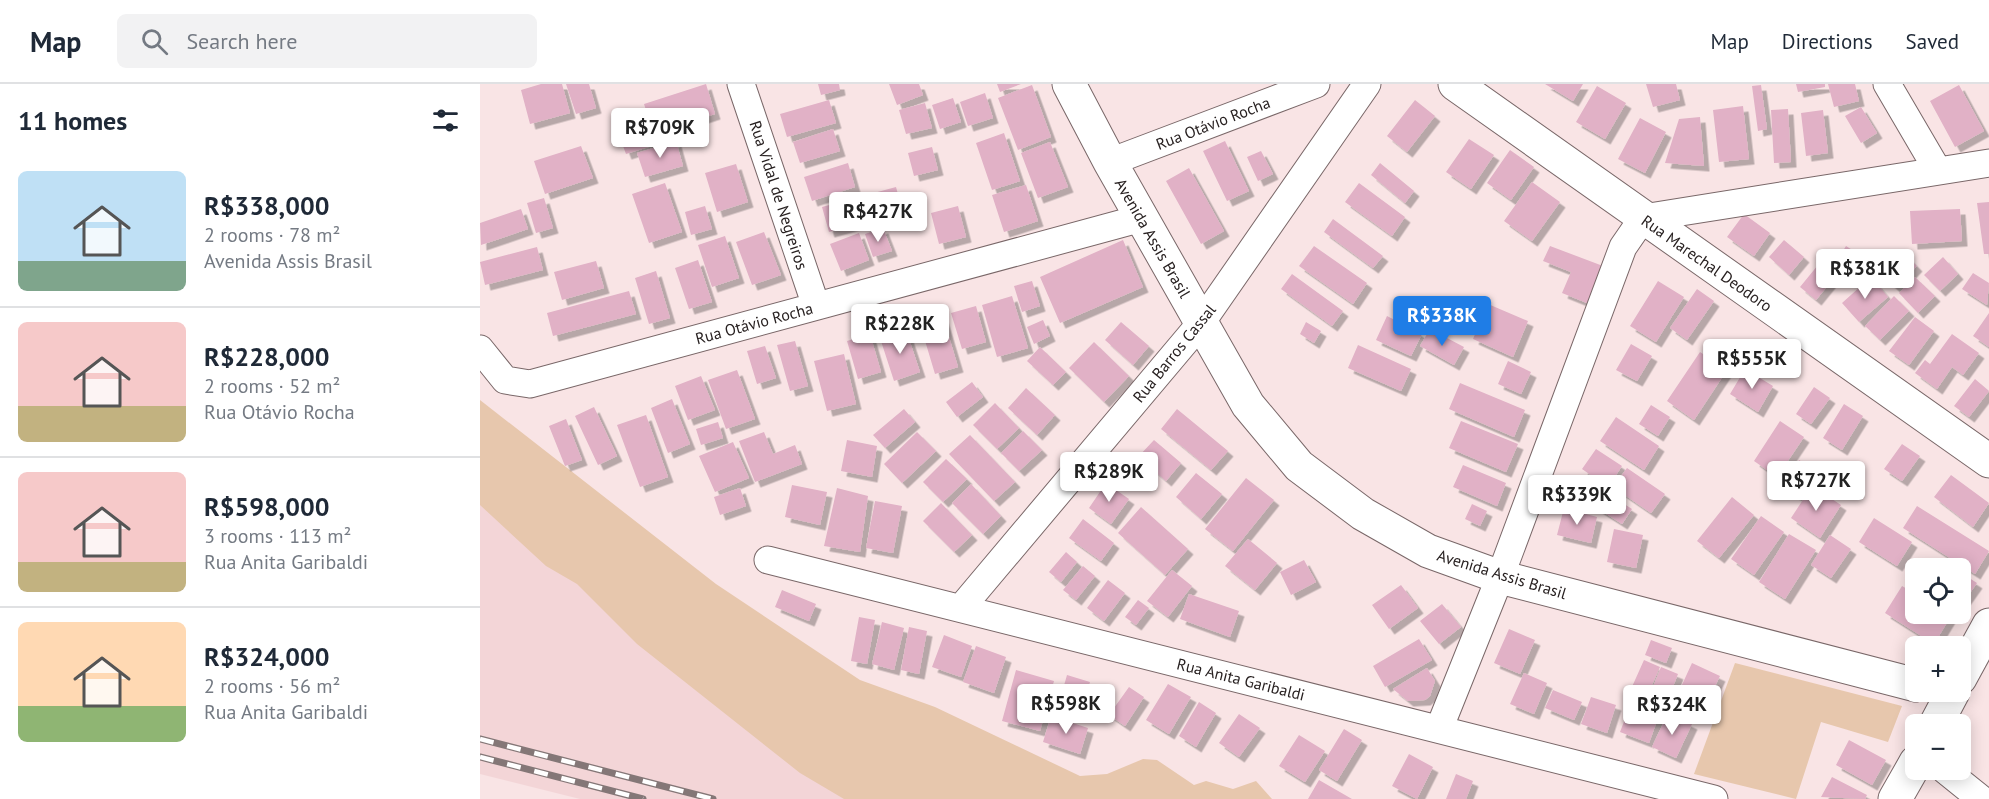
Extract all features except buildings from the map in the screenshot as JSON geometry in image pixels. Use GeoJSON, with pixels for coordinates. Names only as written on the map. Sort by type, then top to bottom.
{"type":"FeatureCollection","features":[{"type":"Feature","properties":{"kind":"street","name":"Rua Vidal de Negreiros"},"geometry":{"type":"LineString","coordinates":[[741,84],[816,306]]}},
{"type":"Feature","properties":{"kind":"street","name":"Avenida Assis Brasil"},"geometry":{"type":"LineString","coordinates":[[1069,84],[1110,162],[1248,405],[1299,466],[1363,514],[1428,551],[1500,577],[1905,682]]}},
{"type":"Feature","properties":{"kind":"street","name":"Rua Otávio Rocha"},"geometry":{"type":"LineString","coordinates":[[1110,162],[1316,84]]}},
{"type":"Feature","properties":{"kind":"street","name":"Rua Barros Cassal"},"geometry":{"type":"LineString","coordinates":[[961,608],[1202,323],[1367,84]]}},
{"type":"Feature","properties":{"kind":"street","name":"Rua Marechal Deodoro"},"geometry":{"type":"LineString","coordinates":[[1455,84],[1989,461]]}},
{"type":"Feature","properties":{"kind":"street"},"geometry":{"type":"LineString","coordinates":[[1887,84],[1938,171]]}},
{"type":"Feature","properties":{"kind":"street"},"geometry":{"type":"LineString","coordinates":[[1439,729],[1500,577],[1623,247],[1643,218],[1989,163]]}},
{"type":"Feature","properties":{"kind":"street","name":"Rua Otávio Rocha"},"geometry":{"type":"LineString","coordinates":[[480,349],[505,380],[530,384],[1142,218]]}},
{"type":"Feature","properties":{"kind":"street","name":"Rua Anita Garibaldi"},"geometry":{"type":"LineString","coordinates":[[768,560],[1714,799]]}},
{"type":"Feature","properties":{"kind":"street"},"geometry":{"type":"LineString","coordinates":[[1971,657],[1989,625]]}},
{"type":"Feature","properties":{"kind":"street"},"geometry":{"type":"LineString","coordinates":[[1895,799],[1906,780]]}},
{"type":"Feature","properties":{"kind":"street"},"geometry":{"type":"LineString","coordinates":[[1957,780],[1981,799]]}},
{"type":"Feature","properties":{"kind":"shaded area"},"geometry":{"type":"Polygon","coordinates":[[[480,400],[716,584],[860,680],[935,707],[1080,776],[1107,774],[1143,759],[1157,760],[1194,785],[1206,781],[1233,789],[1256,781],[1272,799],[844,799],[800,773],[637,644],[577,584],[546,566],[480,505],[480,400]]]}},
{"type":"Feature","properties":{"kind":"shaded area"},"geometry":{"type":"Polygon","coordinates":[[[480,486],[893,799],[580,799],[480,774],[480,486]]]}},
{"type":"Feature","properties":{"kind":"shaded area"},"geometry":{"type":"Polygon","coordinates":[[[1735,663],[1902,706],[1888,742],[1821,722],[1796,799],[1694,774],[1735,663]]]}},
{"type":"Feature","properties":{"kind":"railway"},"geometry":{"type":"LineString","coordinates":[[480,739],[713,799]]}},
{"type":"Feature","properties":{"kind":"railway"},"geometry":{"type":"LineString","coordinates":[[480,757],[643,799]]}}]}
